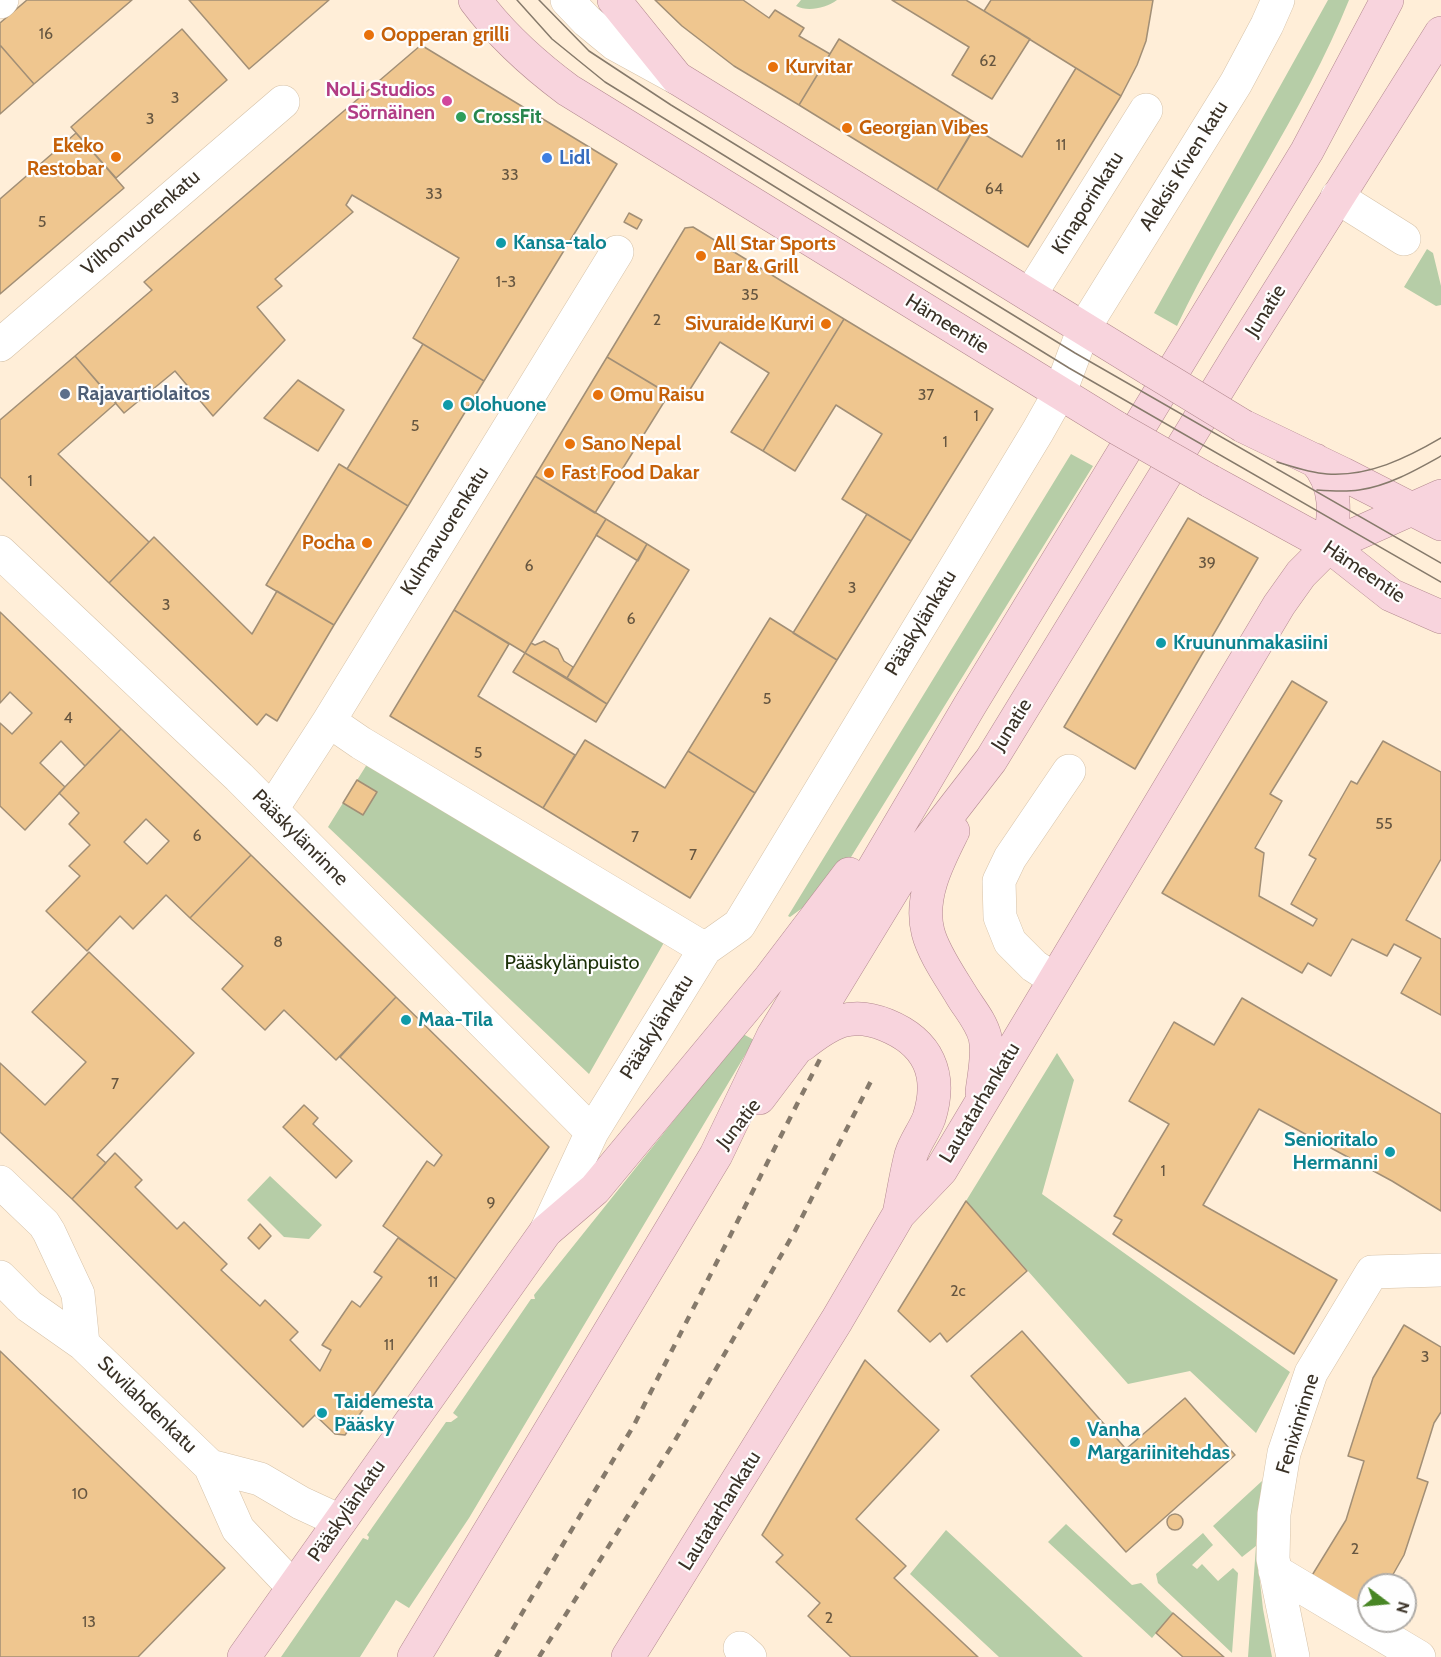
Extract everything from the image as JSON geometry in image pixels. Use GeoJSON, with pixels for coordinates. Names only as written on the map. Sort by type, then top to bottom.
{"type":"FeatureCollection","features":[{"type":"Feature","properties":{"kind":"main road","name":"Hämeentie"},"geometry":{"type":"LineString","coordinates":[[475,0],[517,47],[542,71],[568,90],[1117,428],[1329,546],[1391,595],[1441,616]]}},
{"type":"Feature","properties":{"kind":"main road"},"geometry":{"type":"LineString","coordinates":[[614,0],[677,78],[1243,426],[1441,524]]}},
{"type":"Feature","properties":{"kind":"main road","name":"Junatie"},"geometry":{"type":"LineString","coordinates":[[716,1155],[773,1036],[970,705],[1307,151],[1387,0]]}},
{"type":"Feature","properties":{"kind":"main road","name":"Junatie"},"geometry":{"type":"LineString","coordinates":[[716,1155],[796,1049],[902,874],[991,760],[1337,197],[1441,33]]}},
{"type":"Feature","properties":{"kind":"main road"},"geometry":{"type":"LineString","coordinates":[[1315,460],[1326,474],[1334,502],[1334,520],[1329,546]]}},
{"type":"Feature","properties":{"kind":"main road"},"geometry":{"type":"LineString","coordinates":[[1329,546],[1441,496]]}},
{"type":"Feature","properties":{"kind":"main road","name":"Lautatarhankatu"},"geometry":{"type":"LineString","coordinates":[[628,1657],[837,1320],[899,1214],[941,1170],[1279,606],[1302,574],[1329,546]]}},
{"type":"Feature","properties":{"kind":"main road"},"geometry":{"type":"LineString","coordinates":[[546,1232],[595,1189],[771,978],[970,705]]}},
{"type":"Feature","properties":{"kind":"main road"},"geometry":{"type":"LineString","coordinates":[[981,1100],[986,1050],[982,1028],[946,970],[928,933],[926,915],[928,891],[935,867],[991,760]]}},
{"type":"Feature","properties":{"kind":"main road"},"geometry":{"type":"LineString","coordinates":[[796,1049],[824,1027],[853,1018],[877,1021],[894,1029],[918,1044],[931,1064],[934,1093],[928,1118],[911,1157],[899,1214]]}},
{"type":"Feature","properties":{"kind":"main road"},"geometry":{"type":"LineString","coordinates":[[414,1657],[716,1155]]}},
{"type":"Feature","properties":{"kind":"main road","name":"Pääskylänkatu"},"geometry":{"type":"LineString","coordinates":[[244,1657],[546,1232]]}},
{"type":"Feature","properties":{"kind":"street"},"geometry":{"type":"LineString","coordinates":[[567,0],[587,21],[615,44],[677,78]]}},
{"type":"Feature","properties":{"kind":"street","name":"Aleksis Kiven katu"},"geometry":{"type":"LineString","coordinates":[[1060,392],[1084,328],[1236,82],[1278,0]]}},
{"type":"Feature","properties":{"kind":"street","name":"Vilhonvuorenkatu"},"geometry":{"type":"LineString","coordinates":[[2,338],[283,102]]}},
{"type":"Feature","properties":{"kind":"street","name":"Kinaporinkatu"},"geometry":{"type":"LineString","coordinates":[[1030,295],[1146,110]]}},
{"type":"Feature","properties":{"kind":"street"},"geometry":{"type":"LineString","coordinates":[[1337,197],[1404,239]]}},
{"type":"Feature","properties":{"kind":"street","name":"Kulmavuorenkatu"},"geometry":{"type":"LineString","coordinates":[[272,809],[329,721],[617,252]]}},
{"type":"Feature","properties":{"kind":"street","name":"Pääskylänkatu"},"geometry":{"type":"LineString","coordinates":[[546,1232],[592,1132],[705,949],[739,925],[1060,392]]}},
{"type":"Feature","properties":{"kind":"street","name":"Pääskylänrinne"},"geometry":{"type":"LineString","coordinates":[[0,552],[272,809],[592,1132]]}},
{"type":"Feature","properties":{"kind":"street"},"geometry":{"type":"LineString","coordinates":[[329,721],[361,743],[705,949]]}},
{"type":"Feature","properties":{"kind":"street"},"geometry":{"type":"LineString","coordinates":[[1054,979],[1034,966],[1010,942],[1000,917],[999,881],[1010,858],[1068,771]]}},
{"type":"Feature","properties":{"kind":"street","name":"Suvilahdenkatu"},"geometry":{"type":"LineString","coordinates":[[0,1182],[44,1224],[53,1241],[78,1294],[83,1344]]}},
{"type":"Feature","properties":{"kind":"street","name":"Fenixinrinne"},"geometry":{"type":"LineString","coordinates":[[1293,1657],[1273,1558],[1274,1514],[1284,1453],[1311,1373],[1372,1272],[1441,1270]]}},
{"type":"Feature","properties":{"kind":"street","name":"Suvilahdenkatu"},"geometry":{"type":"LineString","coordinates":[[0,1277],[29,1306],[83,1344],[210,1466],[238,1529],[293,1587]]}},
{"type":"Feature","properties":{"kind":"street","name":"Suvilahdenkatu"},"geometry":{"type":"LineString","coordinates":[[210,1466],[260,1479],[301,1503],[340,1521]]}},
{"type":"Feature","properties":{"kind":"street"},"geometry":{"type":"LineString","coordinates":[[1275,1571],[1419,1657]]}},
{"type":"Feature","properties":{"kind":"green space"},"geometry":{"type":"Polygon","coordinates":[[[801,0],[837,0],[811,9],[796,6],[801,0]]]}},
{"type":"Feature","properties":{"kind":"green space"},"geometry":{"type":"Polygon","coordinates":[[[1328,0],[1349,0],[1310,83],[1177,326],[1154,313],[1328,0]]]}},
{"type":"Feature","properties":{"kind":"green space"},"geometry":{"type":"Polygon","coordinates":[[[1427,249],[1433,253],[1441,286],[1441,305],[1436,306],[1404,287],[1427,249]]]}},
{"type":"Feature","properties":{"kind":"green space"},"geometry":{"type":"Polygon","coordinates":[[[1071,454],[1093,466],[843,870],[823,893],[790,917],[788,916],[1071,454]]]}},
{"type":"Feature","properties":{"kind":"green space","name":"Pääskylänpuisto"},"geometry":{"type":"Polygon","coordinates":[[[369,761],[666,939],[589,1074],[328,827],[369,761]]]}},
{"type":"Feature","properties":{"kind":"green space"},"geometry":{"type":"Polygon","coordinates":[[[743,1034],[754,1040],[469,1518],[409,1608],[396,1600],[360,1657],[281,1657],[363,1538],[368,1540],[367,1535],[446,1422],[451,1422],[458,1417],[453,1413],[531,1299],[535,1299],[534,1295],[743,1034]]]}},
{"type":"Feature","properties":{"kind":"green space"},"geometry":{"type":"Polygon","coordinates":[[[1057,1053],[1074,1080],[1042,1194],[1290,1372],[1256,1433],[1190,1371],[1128,1384],[966,1201],[1057,1053]]]}},
{"type":"Feature","properties":{"kind":"green space"},"geometry":{"type":"Polygon","coordinates":[[[270,1176],[322,1225],[309,1239],[284,1237],[247,1200],[270,1176]]]}},
{"type":"Feature","properties":{"kind":"green space"},"geometry":{"type":"Polygon","coordinates":[[[1262,1481],[1256,1545],[1263,1609],[1272,1657],[1248,1657],[1256,1546],[1242,1557],[1213,1526],[1262,1481]]]}},
{"type":"Feature","properties":{"kind":"green space"},"geometry":{"type":"Polygon","coordinates":[[[1066,1524],[1132,1585],[1141,1583],[1173,1613],[1152,1638],[1048,1542],[1066,1524]]]}},
{"type":"Feature","properties":{"kind":"green space"},"geometry":{"type":"Polygon","coordinates":[[[946,1530],[1083,1657],[999,1657],[910,1574],[946,1530]]]}},
{"type":"Feature","properties":{"kind":"green space"},"geometry":{"type":"Polygon","coordinates":[[[1203,1533],[1213,1545],[1192,1565],[1197,1569],[1202,1564],[1218,1581],[1233,1568],[1238,1573],[1232,1653],[1158,1583],[1156,1574],[1203,1533]]]}},
{"type":"Feature","properties":{"kind":"building"},"geometry":{"type":"Polygon","coordinates":[[[27,0],[132,0],[34,84],[0,45],[0,23],[27,0]]]}},
{"type":"Feature","properties":{"kind":"building"},"geometry":{"type":"Polygon","coordinates":[[[189,0],[329,0],[249,69],[189,0]]]}},
{"type":"Feature","properties":{"kind":"building"},"geometry":{"type":"Polygon","coordinates":[[[655,0],[743,0],[769,18],[775,10],[804,28],[799,36],[830,54],[799,105],[734,66],[682,26],[655,0]]]}},
{"type":"Feature","properties":{"kind":"building"},"geometry":{"type":"Polygon","coordinates":[[[892,0],[966,0],[1030,39],[992,99],[952,75],[969,47],[892,0]]]}},
{"type":"Feature","properties":{"kind":"building"},"geometry":{"type":"Polygon","coordinates":[[[991,0],[1153,0],[1146,41],[1121,96],[984,11],[991,0]]]}},
{"type":"Feature","properties":{"kind":"building"},"geometry":{"type":"Polygon","coordinates":[[[182,29],[227,80],[116,178],[71,127],[182,29]]]}},
{"type":"Feature","properties":{"kind":"building"},"geometry":{"type":"Polygon","coordinates":[[[839,39],[977,124],[937,190],[799,105],[839,39]]]}},
{"type":"Feature","properties":{"kind":"building"},"geometry":{"type":"Polygon","coordinates":[[[0,45],[34,84],[0,114],[0,45]]]}},
{"type":"Feature","properties":{"kind":"building","name":"Kansa-talo"},"geometry":{"type":"Polygon","coordinates":[[[421,45],[617,164],[484,381],[413,338],[459,258],[352,195],[346,205],[353,212],[275,279],[282,286],[257,307],[285,340],[213,416],[175,371],[124,413],[75,356],[152,290],[144,282],[421,45]]]}},
{"type":"Feature","properties":{"kind":"building"},"geometry":{"type":"Polygon","coordinates":[[[1076,68],[1121,96],[1028,247],[937,190],[974,128],[1022,157],[1076,68]]]}},
{"type":"Feature","properties":{"kind":"building"},"geometry":{"type":"Polygon","coordinates":[[[76,133],[124,188],[0,294],[0,199],[76,133]]]}},
{"type":"Feature","properties":{"kind":"building"},"geometry":{"type":"Polygon","coordinates":[[[629,213],[642,220],[637,229],[624,222],[629,213]]]}},
{"type":"Feature","properties":{"kind":"building"},"geometry":{"type":"Polygon","coordinates":[[[693,227],[844,319],[763,451],[731,432],[769,373],[720,342],[682,402],[607,357],[685,228],[693,227]]]}},
{"type":"Feature","properties":{"kind":"building"},"geometry":{"type":"Polygon","coordinates":[[[844,319],[993,409],[911,541],[842,499],[882,434],[836,405],[795,471],[763,451],[844,319]]]}},
{"type":"Feature","properties":{"kind":"building"},"geometry":{"type":"Polygon","coordinates":[[[423,344],[484,381],[408,506],[347,469],[423,344]]]}},
{"type":"Feature","properties":{"kind":"building"},"geometry":{"type":"Polygon","coordinates":[[[75,356],[116,403],[58,454],[149,542],[109,583],[0,477],[0,420],[75,356]]]}},
{"type":"Feature","properties":{"kind":"building"},"geometry":{"type":"Polygon","coordinates":[[[607,357],[669,394],[595,513],[535,476],[607,357]]]}},
{"type":"Feature","properties":{"kind":"building"},"geometry":{"type":"Polygon","coordinates":[[[298,380],[344,410],[318,451],[264,418],[298,380]]]}},
{"type":"Feature","properties":{"kind":"building"},"geometry":{"type":"Polygon","coordinates":[[[339,464],[408,506],[334,625],[266,585],[339,464]]]}},
{"type":"Feature","properties":{"kind":"building"},"geometry":{"type":"Polygon","coordinates":[[[535,476],[606,519],[525,653],[454,610],[535,476]]]}},
{"type":"Feature","properties":{"kind":"building"},"geometry":{"type":"Polygon","coordinates":[[[867,514],[911,541],[837,660],[793,633],[867,514]]]}},
{"type":"Feature","properties":{"kind":"building","name":"Kruununmakasiini"},"geometry":{"type":"Polygon","coordinates":[[[1188,518],[1258,558],[1135,769],[1064,727],[1188,518]]]}},
{"type":"Feature","properties":{"kind":"building"},"geometry":{"type":"Polygon","coordinates":[[[606,519],[647,544],[638,561],[596,535],[606,519]]]}},
{"type":"Feature","properties":{"kind":"building"},"geometry":{"type":"Polygon","coordinates":[[[154,537],[252,634],[277,591],[334,625],[277,721],[266,714],[257,725],[109,583],[154,537]]]}},
{"type":"Feature","properties":{"kind":"building"},"geometry":{"type":"Polygon","coordinates":[[[647,544],[689,570],[607,704],[567,678],[647,544]]]}},
{"type":"Feature","properties":{"kind":"building"},"geometry":{"type":"Polygon","coordinates":[[[454,610],[509,644],[478,696],[575,755],[543,808],[390,716],[454,610]]]}},
{"type":"Feature","properties":{"kind":"building"},"geometry":{"type":"Polygon","coordinates":[[[0,612],[121,729],[85,766],[61,741],[40,763],[65,787],[25,830],[0,806],[0,723],[12,734],[32,713],[10,692],[0,703],[0,612]]]}},
{"type":"Feature","properties":{"kind":"building"},"geometry":{"type":"Polygon","coordinates":[[[770,618],[837,660],[755,793],[688,751],[770,618]]]}},
{"type":"Feature","properties":{"kind":"building"},"geometry":{"type":"Polygon","coordinates":[[[544,641],[558,649],[564,661],[573,667],[567,678],[525,653],[531,643],[535,645],[544,641]]]}},
{"type":"Feature","properties":{"kind":"building"},"geometry":{"type":"Polygon","coordinates":[[[525,653],[607,704],[596,722],[513,672],[525,653]]]}},
{"type":"Feature","properties":{"kind":"building"},"geometry":{"type":"Polygon","coordinates":[[[1292,681],[1327,702],[1270,794],[1282,801],[1255,848],[1264,853],[1259,896],[1313,926],[1317,919],[1291,904],[1316,859],[1309,855],[1351,781],[1357,784],[1383,741],[1441,772],[1441,859],[1406,920],[1441,939],[1441,1015],[1401,993],[1421,958],[1394,944],[1387,956],[1352,939],[1331,976],[1308,963],[1302,973],[1162,893],[1292,681]]]}},
{"type":"Feature","properties":{"kind":"building"},"geometry":{"type":"Polygon","coordinates":[[[121,729],[251,855],[190,918],[166,895],[133,929],[120,916],[87,951],[46,911],[80,876],[69,866],[90,845],[69,824],[79,813],[59,793],[121,729]],[[146,819],[124,842],[147,864],[169,841],[146,819]]]}},
{"type":"Feature","properties":{"kind":"building"},"geometry":{"type":"Polygon","coordinates":[[[585,740],[665,788],[688,751],[755,793],[690,898],[543,808],[585,740]]]}},
{"type":"Feature","properties":{"kind":"building"},"geometry":{"type":"Polygon","coordinates":[[[357,780],[377,792],[363,815],[343,803],[357,780]]]}},
{"type":"Feature","properties":{"kind":"building"},"geometry":{"type":"Polygon","coordinates":[[[251,855],[396,997],[336,1060],[284,1010],[265,1030],[222,989],[243,966],[190,918],[251,855]]]}},
{"type":"Feature","properties":{"kind":"building"},"geometry":{"type":"Polygon","coordinates":[[[89,952],[194,1053],[97,1155],[106,1163],[72,1199],[0,1132],[0,1063],[45,1105],[86,1062],[32,1012],[89,952]]]}},
{"type":"Feature","properties":{"kind":"building"},"geometry":{"type":"Polygon","coordinates":[[[396,997],[549,1147],[456,1279],[383,1226],[427,1161],[434,1166],[442,1155],[340,1057],[396,997]]]}},
{"type":"Feature","properties":{"kind":"building","name":"Senioritalo Hermanni"},"geometry":{"type":"Polygon","coordinates":[[[1242,998],[1441,1114],[1441,1211],[1392,1181],[1259,1109],[1203,1205],[1337,1280],[1294,1354],[1113,1234],[1122,1220],[1114,1216],[1169,1124],[1129,1101],[1174,1022],[1214,1045],[1242,998]]]}},
{"type":"Feature","properties":{"kind":"building"},"geometry":{"type":"Polygon","coordinates":[[[304,1105],[318,1118],[313,1124],[352,1161],[336,1178],[283,1127],[304,1105]]]}},
{"type":"Feature","properties":{"kind":"building"},"geometry":{"type":"Polygon","coordinates":[[[115,1153],[142,1180],[135,1187],[177,1229],[184,1222],[227,1264],[221,1270],[260,1306],[265,1300],[298,1332],[290,1340],[320,1371],[331,1350],[322,1345],[352,1301],[360,1307],[382,1277],[374,1272],[398,1238],[456,1279],[345,1435],[335,1434],[315,1415],[303,1427],[72,1199],[115,1153]]]}},
{"type":"Feature","properties":{"kind":"building"},"geometry":{"type":"Polygon","coordinates":[[[966,1201],[1027,1271],[947,1342],[940,1333],[930,1342],[898,1311],[966,1201]]]}},
{"type":"Feature","properties":{"kind":"building"},"geometry":{"type":"Polygon","coordinates":[[[260,1224],[271,1236],[259,1249],[248,1238],[260,1224]]]}},
{"type":"Feature","properties":{"kind":"building"},"geometry":{"type":"Polygon","coordinates":[[[1404,1325],[1441,1347],[1441,1412],[1434,1423],[1417,1478],[1428,1482],[1404,1555],[1394,1573],[1357,1573],[1357,1605],[1311,1577],[1346,1520],[1364,1461],[1348,1456],[1373,1378],[1404,1325]]]}},
{"type":"Feature","properties":{"kind":"building","name":"Vanha Margariinitehdas"},"geometry":{"type":"Polygon","coordinates":[[[1022,1331],[1126,1449],[1185,1398],[1235,1455],[1126,1552],[971,1376],[1022,1331]]]}},
{"type":"Feature","properties":{"kind":"building"},"geometry":{"type":"Polygon","coordinates":[[[0,1351],[225,1568],[138,1657],[0,1657],[0,1351]]]}},
{"type":"Feature","properties":{"kind":"building"},"geometry":{"type":"Polygon","coordinates":[[[865,1360],[939,1430],[856,1519],[906,1566],[894,1578],[978,1657],[851,1657],[808,1616],[820,1603],[776,1562],[783,1555],[762,1535],[865,1360]]]}},
{"type":"Feature","properties":{"kind":"building"},"geometry":{"type":"Polygon","coordinates":[[[1172,1514],[1178,1514],[1183,1522],[1181,1528],[1172,1530],[1167,1525],[1167,1519],[1172,1514]]]}},
{"type":"Feature","properties":{"kind":"building"},"geometry":{"type":"Polygon","coordinates":[[[1173,1613],[1224,1657],[1183,1657],[1156,1633],[1173,1613]]]}},
{"type":"Feature","properties":{"kind":"tram line"},"geometry":{"type":"LineString","coordinates":[[517,0],[552,39],[605,82],[1069,368],[1441,582]]}},
{"type":"Feature","properties":{"kind":"tram line"},"geometry":{"type":"LineString","coordinates":[[539,0],[589,51],[671,105],[1075,353],[1441,563]]}},
{"type":"Feature","properties":{"kind":"tram line"},"geometry":{"type":"LineString","coordinates":[[1277,462],[1321,473],[1357,472],[1387,465],[1441,438]]}},
{"type":"Feature","properties":{"kind":"tram line"},"geometry":{"type":"LineString","coordinates":[[1317,490],[1348,491],[1381,485],[1402,477],[1441,456]]}},
{"type":"Feature","properties":{"kind":"railway"},"geometry":{"type":"LineString","coordinates":[[496,1657],[634,1425],[820,1059]]}},
{"type":"Feature","properties":{"kind":"railway"},"geometry":{"type":"LineString","coordinates":[[539,1657],[673,1444],[795,1231],[872,1079]]}},
{"type":"Feature","properties":{"kind":"place","name":"Oopperan grilli"},"geometry":{"type":"Point","coordinates":[369,35]}},
{"type":"Feature","properties":{"kind":"place","name":"Kurvitar"},"geometry":{"type":"Point","coordinates":[773,67]}},
{"type":"Feature","properties":{"kind":"place","name":"NoLi Studios Sörnäinen"},"geometry":{"type":"Point","coordinates":[447,101]}},
{"type":"Feature","properties":{"kind":"place","name":"CrossFit"},"geometry":{"type":"Point","coordinates":[461,117]}},
{"type":"Feature","properties":{"kind":"place","name":"Georgian Vibes"},"geometry":{"type":"Point","coordinates":[847,128]}},
{"type":"Feature","properties":{"kind":"place","name":"Ekeko Restobar"},"geometry":{"type":"Point","coordinates":[116,157]}},
{"type":"Feature","properties":{"kind":"place","name":"Lidl"},"geometry":{"type":"Point","coordinates":[547,158]}},
{"type":"Feature","properties":{"kind":"place","name":"Kansa-talo"},"geometry":{"type":"Point","coordinates":[501,243]}},
{"type":"Feature","properties":{"kind":"place","name":"All Star Sports Bar & Grill"},"geometry":{"type":"Point","coordinates":[701,256]}},
{"type":"Feature","properties":{"kind":"place","name":"Sivuraide Kurvi"},"geometry":{"type":"Point","coordinates":[826,324]}},
{"type":"Feature","properties":{"kind":"place","name":"Rajavartiolaitos"},"geometry":{"type":"Point","coordinates":[65,394]}},
{"type":"Feature","properties":{"kind":"place","name":"Omu Raisu"},"geometry":{"type":"Point","coordinates":[598,395]}},
{"type":"Feature","properties":{"kind":"place","name":"Olohuone"},"geometry":{"type":"Point","coordinates":[448,405]}},
{"type":"Feature","properties":{"kind":"place","name":"Sano Nepal"},"geometry":{"type":"Point","coordinates":[570,444]}},
{"type":"Feature","properties":{"kind":"place","name":"Fast Food Dakar"},"geometry":{"type":"Point","coordinates":[549,473]}},
{"type":"Feature","properties":{"kind":"place","name":"Pocha"},"geometry":{"type":"Point","coordinates":[367,543]}},
{"type":"Feature","properties":{"kind":"place","name":"Kruununmakasiini"},"geometry":{"type":"Point","coordinates":[1161,643]}},
{"type":"Feature","properties":{"kind":"place","name":"Maa-Tila"},"geometry":{"type":"Point","coordinates":[406,1020]}},
{"type":"Feature","properties":{"kind":"place","name":"Senioritalo Hermanni"},"geometry":{"type":"Point","coordinates":[1390,1152]}},
{"type":"Feature","properties":{"kind":"place","name":"Taidemesta Pääsky"},"geometry":{"type":"Point","coordinates":[322,1413]}},
{"type":"Feature","properties":{"kind":"place","name":"Vanha Margariinitehdas"},"geometry":{"type":"Point","coordinates":[1075,1442]}}]}
